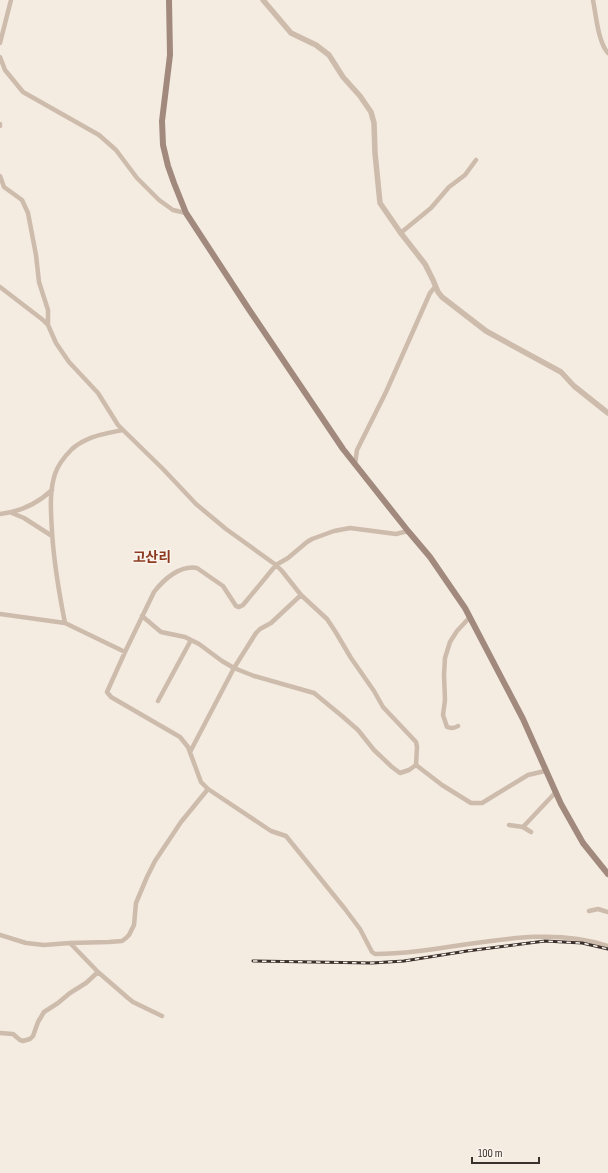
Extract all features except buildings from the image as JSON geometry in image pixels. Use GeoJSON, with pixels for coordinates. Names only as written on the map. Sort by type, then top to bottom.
{"type":"FeatureCollection","features":[{"type":"Feature","properties":{"kind":"main road"},"geometry":{"type":"LineString","coordinates":[[169,0],[170,55],[162,121],[163,145],[174,183],[186,212],[343,449],[430,557],[463,604],[523,718],[555,793],[581,840],[608,874]]}},
{"type":"Feature","properties":{"kind":"street"},"geometry":{"type":"LineString","coordinates":[[0,43],[11,0]]}},
{"type":"Feature","properties":{"kind":"street"},"geometry":{"type":"LineString","coordinates":[[263,0],[291,33],[316,45],[329,55],[343,77],[360,96],[371,112],[374,122],[375,153],[380,203],[425,264],[435,287],[442,297],[481,328],[561,372],[574,386],[608,413]]}},
{"type":"Feature","properties":{"kind":"street"},"geometry":{"type":"LineString","coordinates":[[593,0],[601,41],[608,53]]}},
{"type":"Feature","properties":{"kind":"street"},"geometry":{"type":"LineString","coordinates":[[0,57],[5,70],[23,92],[99,135],[116,150],[137,178],[159,200],[173,210],[186,212]]}},
{"type":"Feature","properties":{"kind":"street"},"geometry":{"type":"LineString","coordinates":[[400,232],[431,208],[449,187],[465,175],[476,160]]}},
{"type":"Feature","properties":{"kind":"street"},"geometry":{"type":"LineString","coordinates":[[0,176],[4,187],[22,200],[28,213],[39,282],[48,310],[48,325]]}},
{"type":"Feature","properties":{"kind":"street"},"geometry":{"type":"LineString","coordinates":[[0,287],[48,325],[56,343],[69,362],[98,394],[118,425],[196,504],[226,529],[276,565],[301,595],[326,619],[335,630],[351,658],[374,691],[383,707],[416,742],[416,765]]}},
{"type":"Feature","properties":{"kind":"street"},"geometry":{"type":"LineString","coordinates":[[355,464],[357,450],[386,392],[430,293],[435,287]]}},
{"type":"Feature","properties":{"kind":"street"},"geometry":{"type":"LineString","coordinates":[[65,623],[56,577],[51,520],[52,490],[56,472],[62,461],[73,449],[82,443],[98,435],[123,430]]}},
{"type":"Feature","properties":{"kind":"street"},"geometry":{"type":"LineString","coordinates":[[0,514],[12,513],[19,510],[37,501],[52,490]]}},
{"type":"Feature","properties":{"kind":"street"},"geometry":{"type":"LineString","coordinates":[[12,513],[24,518],[52,536]]}},
{"type":"Feature","properties":{"kind":"street"},"geometry":{"type":"LineString","coordinates":[[408,531],[396,534],[350,528],[334,531],[307,542],[288,558],[276,565],[243,605],[239,607],[236,606],[222,586],[197,568],[193,567],[177,571],[161,583],[154,592],[124,652],[107,692],[109,695],[180,737],[188,747],[201,782],[208,789],[271,831],[286,836],[360,929],[372,952],[376,954],[412,952],[529,937],[553,937],[592,941],[608,946]]}},
{"type":"Feature","properties":{"kind":"street"},"geometry":{"type":"LineString","coordinates":[[190,752],[234,668],[260,629],[271,624],[301,595]]}},
{"type":"Feature","properties":{"kind":"street"},"geometry":{"type":"LineString","coordinates":[[0,614],[65,623],[124,652]]}},
{"type":"Feature","properties":{"kind":"street"},"geometry":{"type":"LineString","coordinates":[[142,616],[161,632],[185,637],[199,644],[234,668],[254,676],[314,693],[334,708],[358,730],[374,750],[400,773],[409,770],[416,765]]}},
{"type":"Feature","properties":{"kind":"street"},"geometry":{"type":"LineString","coordinates":[[458,726],[454,728],[447,727],[444,715],[444,675],[450,642],[457,631],[470,617]]}},
{"type":"Feature","properties":{"kind":"street"},"geometry":{"type":"LineString","coordinates":[[158,701],[191,640]]}},
{"type":"Feature","properties":{"kind":"street"},"geometry":{"type":"LineString","coordinates":[[416,765],[471,803],[477,804],[482,803],[528,775],[545,771]]}},
{"type":"Feature","properties":{"kind":"street"},"geometry":{"type":"LineString","coordinates":[[0,935],[26,943],[44,945],[122,941],[129,935],[134,925],[136,904],[155,861],[181,822],[208,789]]}},
{"type":"Feature","properties":{"kind":"street"},"geometry":{"type":"LineString","coordinates":[[523,827],[555,793]]}},
{"type":"Feature","properties":{"kind":"street"},"geometry":{"type":"LineString","coordinates":[[509,825],[523,827],[532,832]]}},
{"type":"Feature","properties":{"kind":"street"},"geometry":{"type":"LineString","coordinates":[[589,911],[598,909],[608,912]]}},
{"type":"Feature","properties":{"kind":"street"},"geometry":{"type":"LineString","coordinates":[[70,943],[98,972],[134,1002],[159,1013],[162,1016]]}},
{"type":"Feature","properties":{"kind":"street"},"geometry":{"type":"LineString","coordinates":[[0,1033],[13,1034],[23,1041],[30,1039],[33,1036],[38,1022],[44,1012],[58,1004],[98,972]]}},
{"type":"Feature","properties":{"kind":"railway"},"geometry":{"type":"LineString","coordinates":[[253,961],[372,963],[404,961],[545,941],[582,943],[608,949]]}},
{"type":"Feature","properties":{"kind":"district","name":"고산리"},"geometry":{"type":"Point","coordinates":[152,557]}}]}
